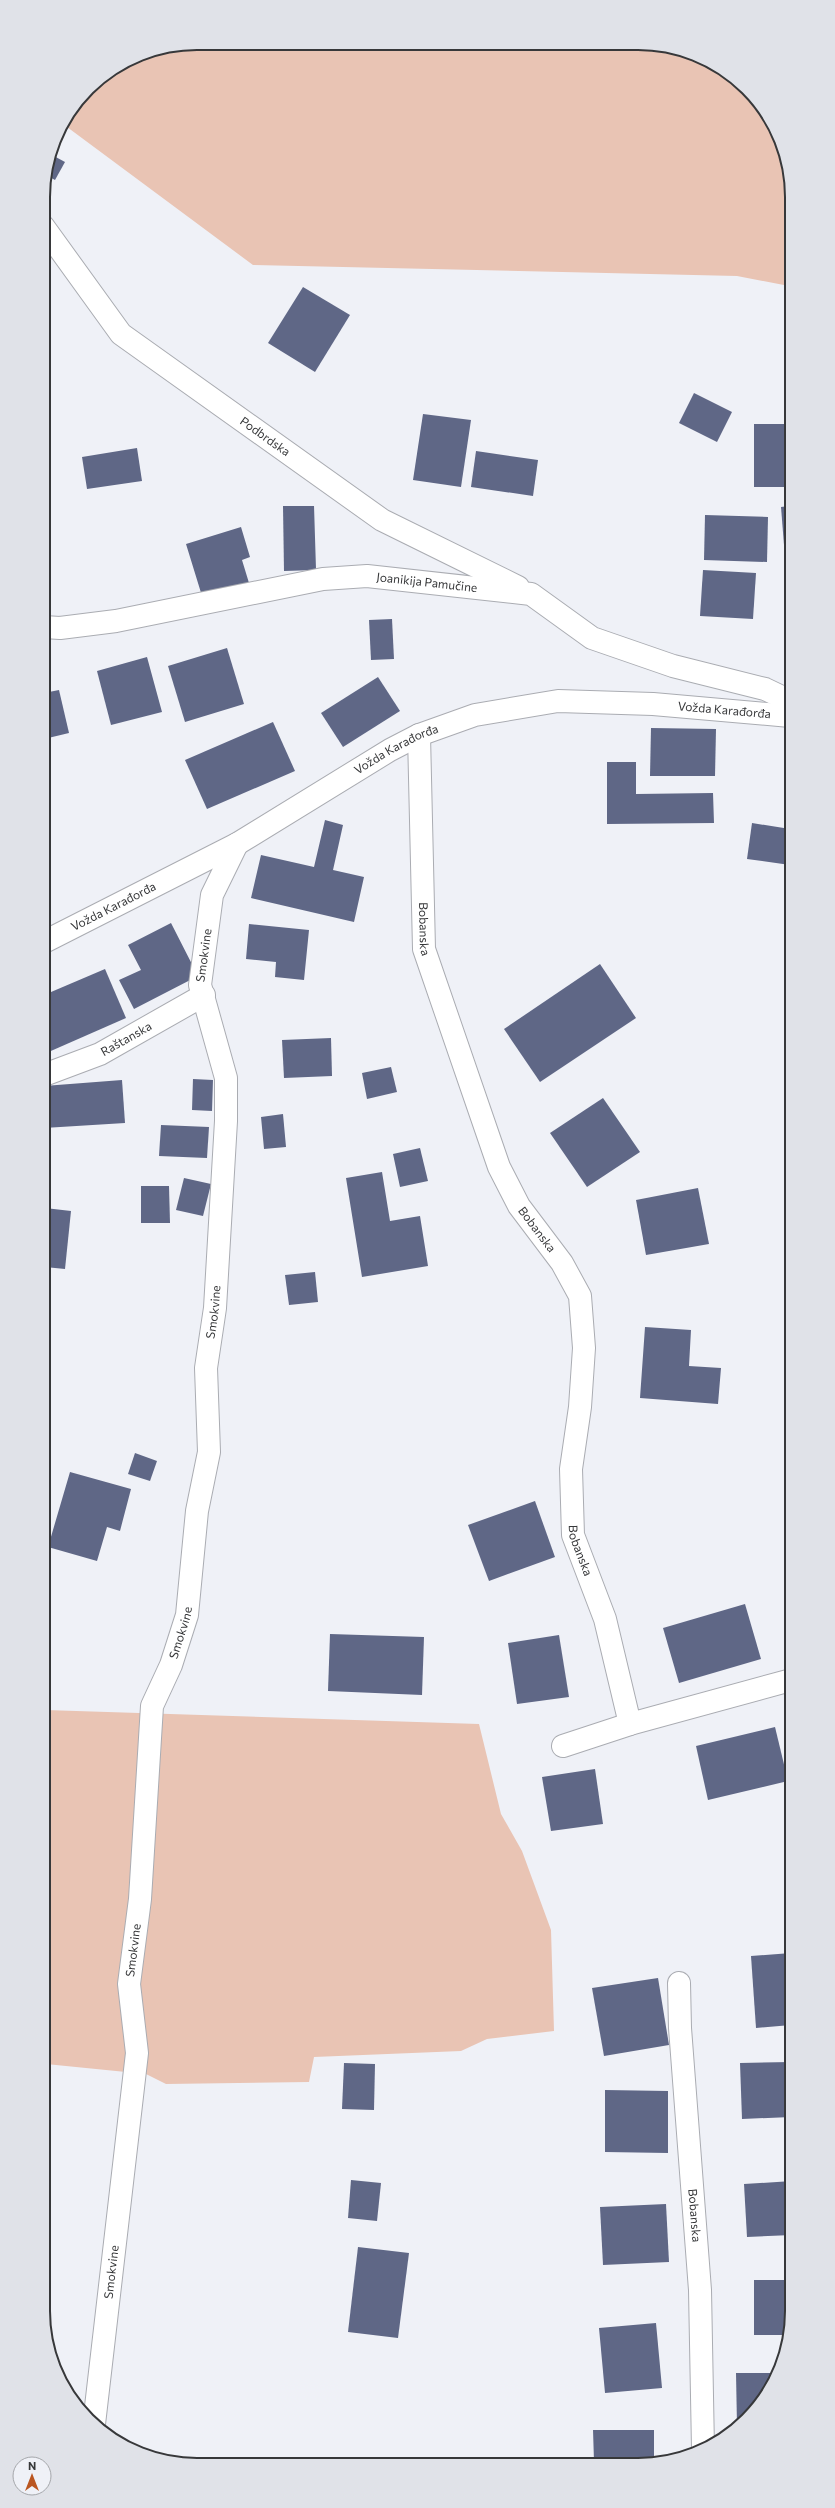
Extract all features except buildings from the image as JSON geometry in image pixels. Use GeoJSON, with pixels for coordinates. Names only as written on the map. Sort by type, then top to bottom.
{"type":"FeatureCollection","features":[{"type":"Feature","properties":{"kind":"street","name":"Podbrdska"},"geometry":{"type":"LineString","coordinates":[[50,236],[121,334],[382,520],[531,594]]}},
{"type":"Feature","properties":{"kind":"street","name":"Joanikija Pamučine"},"geometry":{"type":"LineString","coordinates":[[50,627],[60,628],[116,621],[323,579],[367,576],[531,594],[592,638],[673,666],[765,689],[785,699]]}},
{"type":"Feature","properties":{"kind":"street","name":"Vožda Karađorđa"},"geometry":{"type":"LineString","coordinates":[[50,939],[237,844],[326,788],[419,735],[475,715],[558,701],[653,704],[785,716]]}},
{"type":"Feature","properties":{"kind":"street","name":"Bobanska"},"geometry":{"type":"LineString","coordinates":[[419,735],[424,949],[499,1167],[519,1206],[562,1263],[580,1296],[584,1348],[580,1407],[571,1470],[573,1535],[605,1619],[630,1724]]}},
{"type":"Feature","properties":{"kind":"street","name":"Smokvine"},"geometry":{"type":"LineString","coordinates":[[95,2417],[137,2053],[129,1984],[140,1899],[152,1706],[171,1666],[187,1615],[197,1511],[209,1452],[206,1368],[216,1301],[226,1121],[226,1078],[200,985],[212,895],[237,844]]}},
{"type":"Feature","properties":{"kind":"street","name":"Raštanska"},"geometry":{"type":"LineString","coordinates":[[50,1073],[100,1054],[204,995]]}},
{"type":"Feature","properties":{"kind":"street"},"geometry":{"type":"LineString","coordinates":[[563,1746],[630,1724],[785,1682]]}},
{"type":"Feature","properties":{"kind":"street","name":"Bobanska"},"geometry":{"type":"LineString","coordinates":[[680,1983],[680,2028],[700,2290],[703,2443]]}},
{"type":"Feature","properties":{"kind":"shaded area"},"geometry":{"type":"Polygon","coordinates":[[[187,50],[657,51],[676,55],[703,65],[735,86],[749,100],[770,132],[780,159],[784,178],[785,285],[737,276],[253,265],[68,127],[86,100],[100,86],[123,70],[141,61],[159,55],[187,50]]]}},
{"type":"Feature","properties":{"kind":"shaded area"},"geometry":{"type":"Polygon","coordinates":[[[50,1710],[479,1724],[501,1814],[522,1851],[551,1930],[554,2031],[487,2039],[461,2051],[314,2057],[309,2082],[166,2084],[146,2074],[50,2064],[50,1710]]]}}]}
